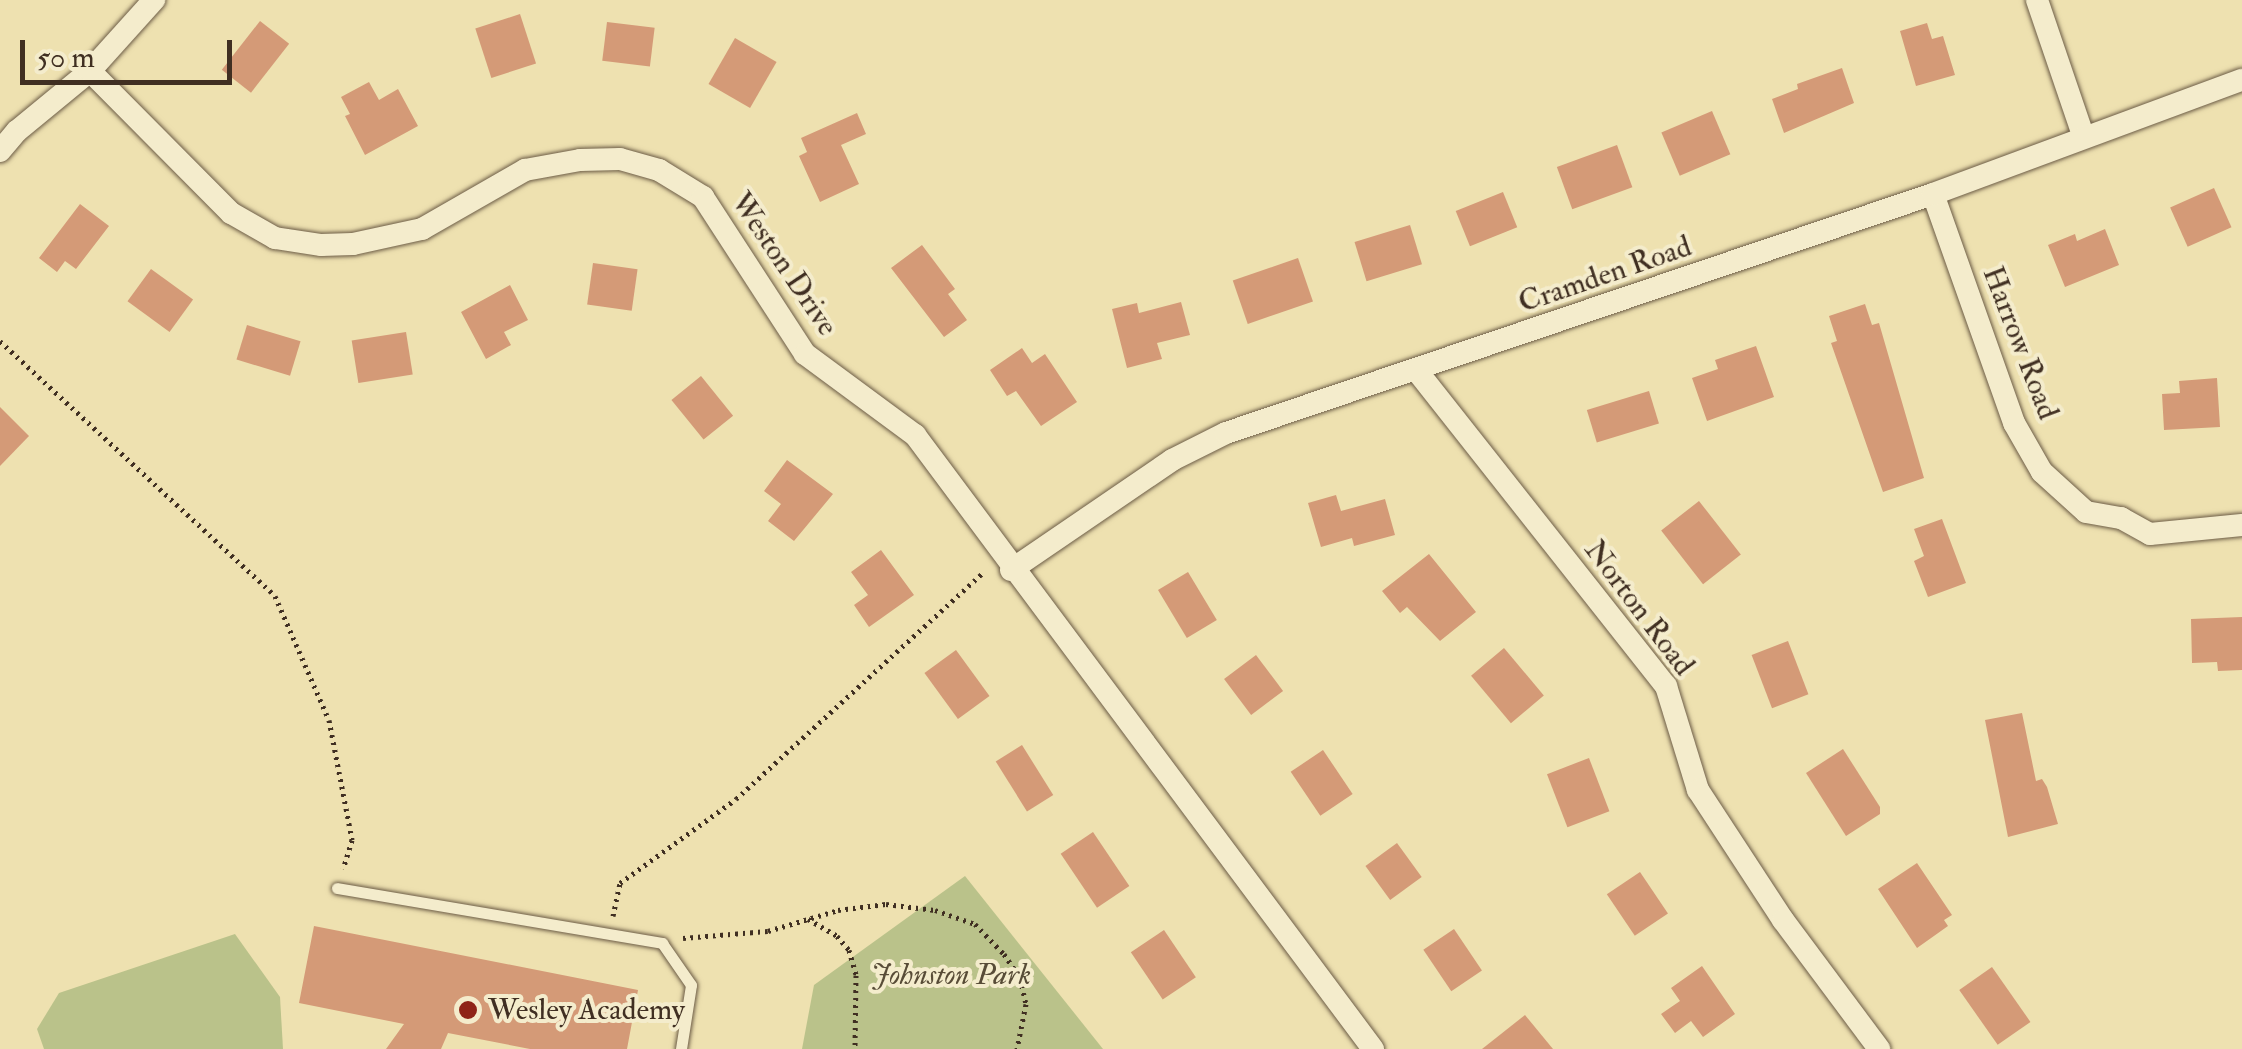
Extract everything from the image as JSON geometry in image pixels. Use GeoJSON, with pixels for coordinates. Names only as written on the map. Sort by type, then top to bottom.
{"type":"FeatureCollection","features":[{"type":"Feature","properties":{"kind":"street"},"geometry":{"type":"LineString","coordinates":[[0,151],[17,131],[90,71],[154,0]]}},
{"type":"Feature","properties":{"kind":"street"},"geometry":{"type":"LineString","coordinates":[[2037,0],[2083,135]]}},
{"type":"Feature","properties":{"kind":"street","name":"Weston Drive"},"geometry":{"type":"LineString","coordinates":[[90,71],[232,213],[274,238],[321,245],[353,244],[422,229],[525,170],[620,159],[658,170],[703,197],[804,354],[915,435],[1006,563]]}},
{"type":"Feature","properties":{"kind":"street","name":"Cramden Road"},"geometry":{"type":"LineString","coordinates":[[1006,563],[1172,460],[1226,433],[1933,194],[2083,135],[2242,80]]}},
{"type":"Feature","properties":{"kind":"street","name":"Harrow Road"},"geometry":{"type":"LineString","coordinates":[[1933,194],[2014,424],[2042,472],[2086,512],[2121,518],[2150,534],[2242,525]]}},
{"type":"Feature","properties":{"kind":"street","name":"Norton Road"},"geometry":{"type":"LineString","coordinates":[[1418,371],[1666,686],[1698,790],[1783,920],[1879,1049]]}},
{"type":"Feature","properties":{"kind":"street"},"geometry":{"type":"LineString","coordinates":[[1006,563],[1373,1049]]}},
{"type":"Feature","properties":{"kind":"lane"},"geometry":{"type":"LineString","coordinates":[[336,888],[662,944],[690,985],[681,1049]]}},
{"type":"Feature","properties":{"kind":"path"},"geometry":{"type":"LineString","coordinates":[[0,342],[275,596],[329,720],[352,840],[336,888]]}},
{"type":"Feature","properties":{"kind":"path"},"geometry":{"type":"LineString","coordinates":[[610,934],[620,883],[736,799],[1006,563]]}},
{"type":"Feature","properties":{"kind":"path"},"geometry":{"type":"LineString","coordinates":[[662,944],[675,938],[768,931],[886,904],[935,910],[975,924],[1020,978],[1026,1004],[1018,1049]]}},
{"type":"Feature","properties":{"kind":"path"},"geometry":{"type":"LineString","coordinates":[[808,919],[837,936],[848,950],[856,975],[856,1049]]}},
{"type":"Feature","properties":{"kind":"green space","name":"Johnston Park"},"geometry":{"type":"Polygon","coordinates":[[[965,876],[1103,1049],[802,1049],[814,985],[965,876]]]}},
{"type":"Feature","properties":{"kind":"green space"},"geometry":{"type":"Polygon","coordinates":[[[235,934],[280,997],[283,1049],[44,1049],[37,1029],[59,993],[235,934]]]}},
{"type":"Feature","properties":{"kind":"building"},"geometry":{"type":"Polygon","coordinates":[[[520,14],[536,63],[491,78],[475,29],[520,14]]]}},
{"type":"Feature","properties":{"kind":"building"},"geometry":{"type":"Polygon","coordinates":[[[260,21],[289,44],[251,93],[222,70],[260,21]]]}},
{"type":"Feature","properties":{"kind":"building"},"geometry":{"type":"Polygon","coordinates":[[[607,22],[655,28],[650,67],[602,61],[607,22]]]}},
{"type":"Feature","properties":{"kind":"building"},"geometry":{"type":"Polygon","coordinates":[[[1927,23],[1932,39],[1943,36],[1955,75],[1916,86],[1900,31],[1927,23]]]}},
{"type":"Feature","properties":{"kind":"building"},"geometry":{"type":"Polygon","coordinates":[[[735,38],[777,62],[750,108],[708,84],[735,38]]]}},
{"type":"Feature","properties":{"kind":"building"},"geometry":{"type":"Polygon","coordinates":[[[1842,68],[1854,103],[1784,133],[1772,99],[1798,89],[1797,84],[1842,68]]]}},
{"type":"Feature","properties":{"kind":"building"},"geometry":{"type":"Polygon","coordinates":[[[369,82],[379,100],[398,89],[418,126],[365,155],[345,116],[350,114],[341,97],[369,82]]]}},
{"type":"Feature","properties":{"kind":"building"},"geometry":{"type":"Polygon","coordinates":[[[1712,111],[1730,154],[1680,176],[1661,132],[1712,111]]]}},
{"type":"Feature","properties":{"kind":"building"},"geometry":{"type":"Polygon","coordinates":[[[857,113],[866,134],[841,145],[859,184],[820,202],[799,156],[807,152],[801,138],[857,113]]]}},
{"type":"Feature","properties":{"kind":"building"},"geometry":{"type":"Polygon","coordinates":[[[1617,145],[1632,187],[1572,209],[1557,167],[1617,145]]]}},
{"type":"Feature","properties":{"kind":"building"},"geometry":{"type":"Polygon","coordinates":[[[2214,188],[2231,227],[2188,247],[2170,208],[2214,188]]]}},
{"type":"Feature","properties":{"kind":"building"},"geometry":{"type":"Polygon","coordinates":[[[1503,192],[1517,227],[1470,246],[1456,211],[1503,192]]]}},
{"type":"Feature","properties":{"kind":"building"},"geometry":{"type":"Polygon","coordinates":[[[80,204],[109,226],[76,269],[65,261],[57,272],[39,258],[80,204]]]}},
{"type":"Feature","properties":{"kind":"building"},"geometry":{"type":"Polygon","coordinates":[[[1410,225],[1422,264],[1367,281],[1355,242],[1410,225]]]}},
{"type":"Feature","properties":{"kind":"building"},"geometry":{"type":"Polygon","coordinates":[[[2105,229],[2119,265],[2065,287],[2048,245],[2075,234],[2077,241],[2105,229]]]}},
{"type":"Feature","properties":{"kind":"building"},"geometry":{"type":"Polygon","coordinates":[[[922,245],[955,289],[948,294],[967,320],[944,337],[891,268],[922,245]]]}},
{"type":"Feature","properties":{"kind":"building"},"geometry":{"type":"Polygon","coordinates":[[[1298,258],[1313,301],[1248,324],[1233,280],[1298,258]]]}},
{"type":"Feature","properties":{"kind":"building"},"geometry":{"type":"Polygon","coordinates":[[[593,263],[638,269],[632,311],[587,305],[593,263]]]}},
{"type":"Feature","properties":{"kind":"building"},"geometry":{"type":"Polygon","coordinates":[[[151,269],[193,300],[170,332],[127,301],[151,269]]]}},
{"type":"Feature","properties":{"kind":"building"},"geometry":{"type":"Polygon","coordinates":[[[510,285],[528,320],[504,332],[511,345],[486,359],[461,312],[510,285]]]}},
{"type":"Feature","properties":{"kind":"building"},"geometry":{"type":"Polygon","coordinates":[[[1181,302],[1190,335],[1157,343],[1162,359],[1127,368],[1112,309],[1137,303],[1139,313],[1181,302]]]}},
{"type":"Feature","properties":{"kind":"building"},"geometry":{"type":"Polygon","coordinates":[[[1865,304],[1872,325],[1879,323],[1924,478],[1883,492],[1831,343],[1837,341],[1829,316],[1865,304]]]}},
{"type":"Feature","properties":{"kind":"building"},"geometry":{"type":"Polygon","coordinates":[[[247,325],[301,341],[290,376],[236,359],[247,325]]]}},
{"type":"Feature","properties":{"kind":"building"},"geometry":{"type":"Polygon","coordinates":[[[406,332],[413,374],[358,383],[352,341],[406,332]]]}},
{"type":"Feature","properties":{"kind":"building"},"geometry":{"type":"Polygon","coordinates":[[[1756,346],[1774,397],[1707,421],[1692,378],[1718,369],[1715,360],[1756,346]]]}},
{"type":"Feature","properties":{"kind":"building"},"geometry":{"type":"Polygon","coordinates":[[[1022,348],[1032,363],[1045,354],[1077,402],[1041,426],[1016,391],[1007,396],[990,370],[1022,348]]]}},
{"type":"Feature","properties":{"kind":"building"},"geometry":{"type":"Polygon","coordinates":[[[701,376],[733,416],[704,440],[671,400],[701,376]]]}},
{"type":"Feature","properties":{"kind":"building"},"geometry":{"type":"Polygon","coordinates":[[[2217,378],[2220,427],[2164,430],[2162,394],[2180,393],[2179,381],[2217,378]]]}},
{"type":"Feature","properties":{"kind":"building"},"geometry":{"type":"Polygon","coordinates":[[[1649,391],[1659,424],[1597,443],[1587,410],[1649,391]]]}},
{"type":"Feature","properties":{"kind":"building"},"geometry":{"type":"Polygon","coordinates":[[[0,407],[29,436],[0,466],[0,407]]]}},
{"type":"Feature","properties":{"kind":"building"},"geometry":{"type":"Polygon","coordinates":[[[787,460],[833,494],[794,541],[768,521],[781,504],[764,491],[787,460]]]}},
{"type":"Feature","properties":{"kind":"building"},"geometry":{"type":"Polygon","coordinates":[[[1336,495],[1341,511],[1385,499],[1395,535],[1354,546],[1352,538],[1321,547],[1308,503],[1336,495]]]}},
{"type":"Feature","properties":{"kind":"building"},"geometry":{"type":"Polygon","coordinates":[[[1699,501],[1741,555],[1703,584],[1661,531],[1699,501]]]}},
{"type":"Feature","properties":{"kind":"building"},"geometry":{"type":"Polygon","coordinates":[[[1942,519],[1966,583],[1928,597],[1914,561],[1924,556],[1914,529],[1942,519]]]}},
{"type":"Feature","properties":{"kind":"building"},"geometry":{"type":"Polygon","coordinates":[[[881,550],[914,595],[869,627],[854,605],[868,595],[851,572],[881,550]]]}},
{"type":"Feature","properties":{"kind":"building"},"geometry":{"type":"Polygon","coordinates":[[[1429,554],[1476,612],[1440,641],[1407,607],[1400,613],[1382,591],[1429,554]]]}},
{"type":"Feature","properties":{"kind":"building"},"geometry":{"type":"Polygon","coordinates":[[[1188,572],[1217,620],[1187,638],[1158,590],[1188,572]]]}},
{"type":"Feature","properties":{"kind":"building"},"geometry":{"type":"Polygon","coordinates":[[[2242,617],[2242,670],[2218,671],[2217,662],[2192,663],[2191,619],[2242,617]]]}},
{"type":"Feature","properties":{"kind":"building"},"geometry":{"type":"Polygon","coordinates":[[[1788,641],[1808,694],[1772,708],[1752,655],[1788,641]]]}},
{"type":"Feature","properties":{"kind":"building"},"geometry":{"type":"Polygon","coordinates":[[[1504,648],[1544,695],[1511,723],[1471,676],[1504,648]]]}},
{"type":"Feature","properties":{"kind":"building"},"geometry":{"type":"Polygon","coordinates":[[[956,650],[990,696],[958,719],[924,673],[956,650]]]}},
{"type":"Feature","properties":{"kind":"building"},"geometry":{"type":"Polygon","coordinates":[[[1256,655],[1283,691],[1251,715],[1224,679],[1256,655]]]}},
{"type":"Feature","properties":{"kind":"building"},"geometry":{"type":"Polygon","coordinates":[[[2022,713],[2036,781],[2042,779],[2047,787],[2058,824],[2008,837],[1985,720],[2022,713]]]}},
{"type":"Feature","properties":{"kind":"building"},"geometry":{"type":"Polygon","coordinates":[[[1022,745],[1053,795],[1027,811],[996,761],[1022,745]]]}},
{"type":"Feature","properties":{"kind":"building"},"geometry":{"type":"Polygon","coordinates":[[[1843,749],[1880,807],[1880,814],[1846,836],[1806,773],[1843,749]]]}},
{"type":"Feature","properties":{"kind":"building"},"geometry":{"type":"Polygon","coordinates":[[[1323,750],[1353,794],[1320,816],[1291,772],[1323,750]]]}},
{"type":"Feature","properties":{"kind":"building"},"geometry":{"type":"Polygon","coordinates":[[[1589,758],[1609,811],[1567,827],[1547,774],[1589,758]]]}},
{"type":"Feature","properties":{"kind":"building"},"geometry":{"type":"Polygon","coordinates":[[[1093,832],[1129,886],[1097,908],[1061,854],[1093,832]]]}},
{"type":"Feature","properties":{"kind":"building"},"geometry":{"type":"Polygon","coordinates":[[[1397,843],[1422,877],[1390,900],[1365,866],[1397,843]]]}},
{"type":"Feature","properties":{"kind":"building"},"geometry":{"type":"Polygon","coordinates":[[[1917,863],[1952,915],[1944,920],[1948,926],[1917,948],[1878,889],[1917,863]]]}},
{"type":"Feature","properties":{"kind":"building"},"geometry":{"type":"Polygon","coordinates":[[[1640,872],[1668,913],[1635,936],[1607,894],[1640,872]]]}},
{"type":"Feature","properties":{"kind":"building"},"geometry":{"type":"Polygon","coordinates":[[[314,926],[638,990],[627,1049],[530,1049],[448,1033],[441,1049],[386,1049],[404,1024],[299,1003],[314,926]]]}},
{"type":"Feature","properties":{"kind":"building"},"geometry":{"type":"Polygon","coordinates":[[[1454,929],[1482,970],[1451,991],[1423,950],[1454,929]]]}},
{"type":"Feature","properties":{"kind":"building"},"geometry":{"type":"Polygon","coordinates":[[[1164,930],[1196,977],[1163,1000],[1131,952],[1164,930]]]}},
{"type":"Feature","properties":{"kind":"building"},"geometry":{"type":"Polygon","coordinates":[[[1702,966],[1735,1014],[1703,1037],[1691,1021],[1675,1033],[1661,1014],[1680,1001],[1671,988],[1702,966]]]}},
{"type":"Feature","properties":{"kind":"building"},"geometry":{"type":"Polygon","coordinates":[[[1992,967],[2030,1022],[1998,1045],[1959,990],[1992,967]]]}},
{"type":"Feature","properties":{"kind":"building"},"geometry":{"type":"Polygon","coordinates":[[[1525,1015],[1553,1049],[1482,1049],[1525,1015]]]}},
{"type":"Feature","properties":{"kind":"place","name":"Wesley Academy"},"geometry":{"type":"Point","coordinates":[468,1010]}}]}
